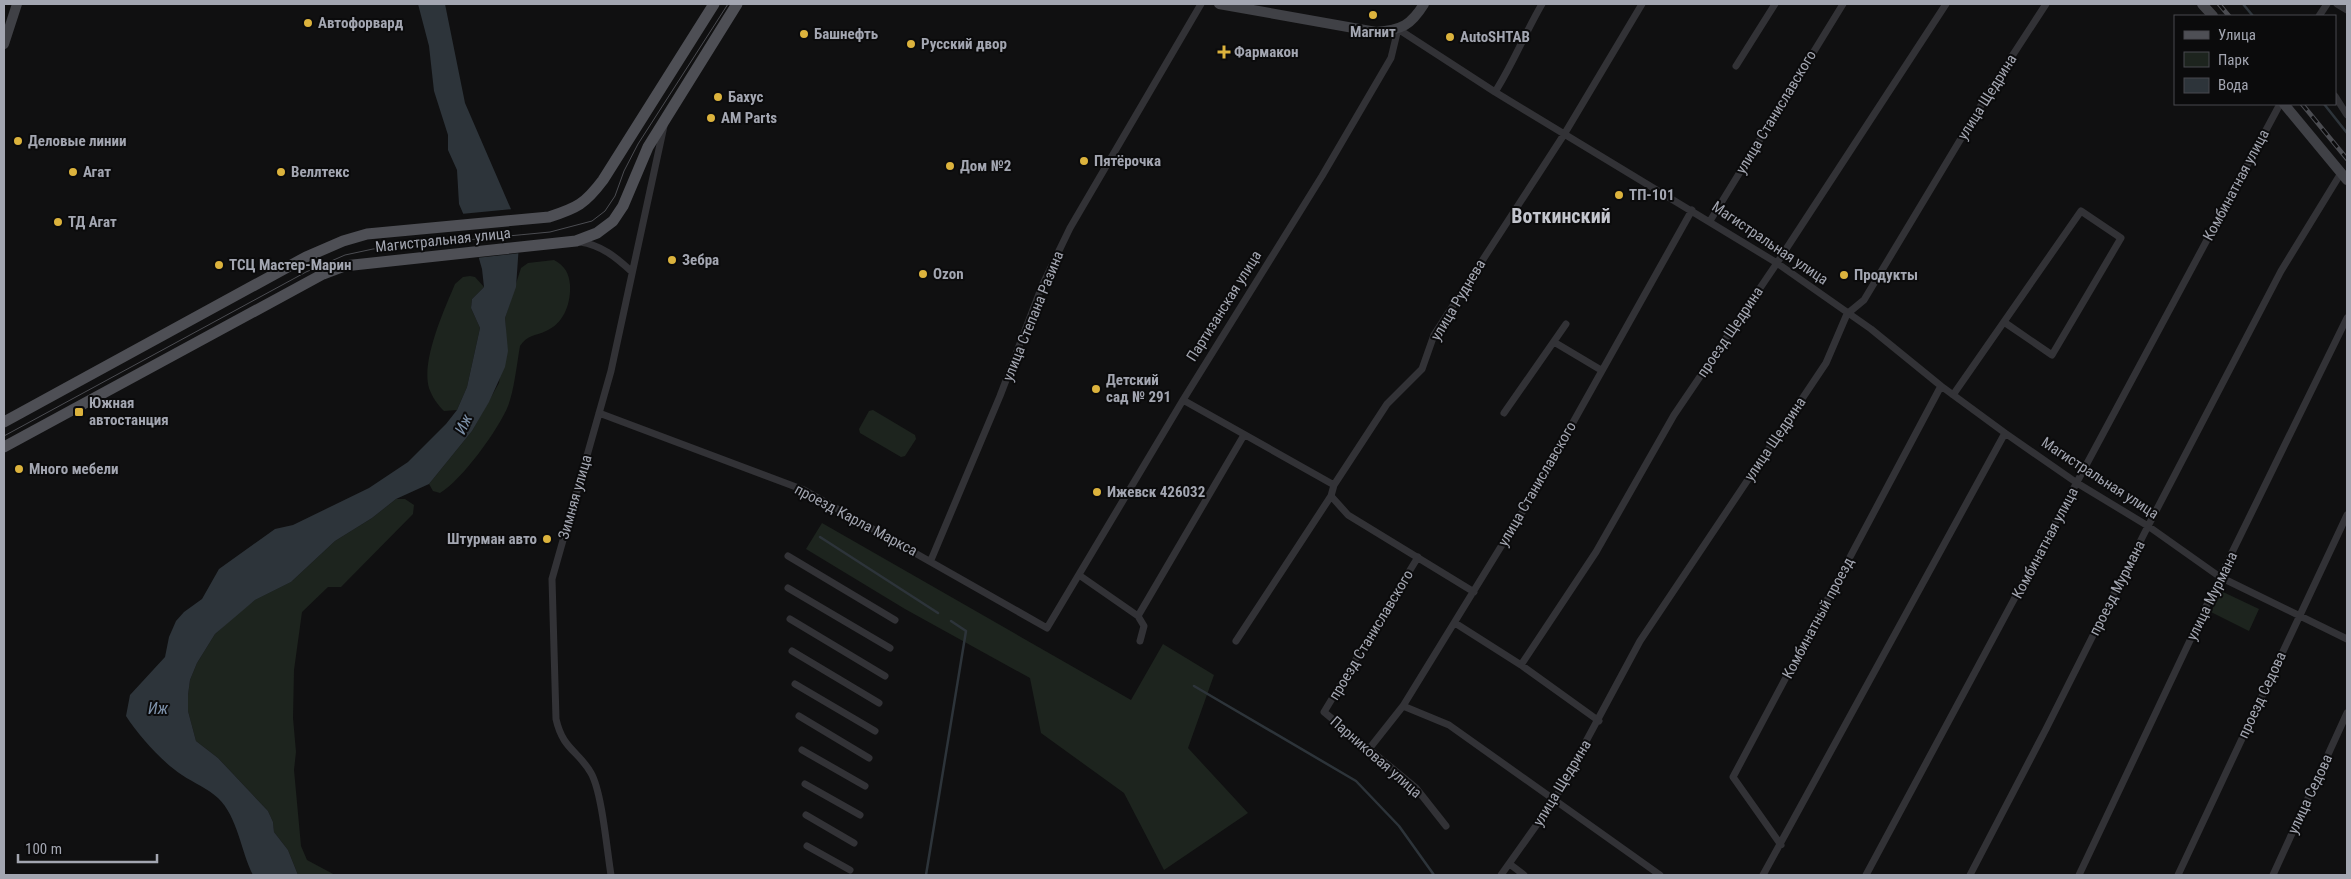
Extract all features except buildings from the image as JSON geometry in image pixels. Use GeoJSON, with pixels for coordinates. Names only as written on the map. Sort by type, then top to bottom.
{"type":"FeatureCollection","features":[{"type":"Feature","properties":{"kind":"main road","name":"Магистральная улица"},"geometry":{"type":"LineString","coordinates":[[4,422],[306,257],[343,241],[367,234],[549,217],[576,208],[592,194],[714,4]]}},
{"type":"Feature","properties":{"kind":"main road","name":"Магистральная улица"},"geometry":{"type":"LineString","coordinates":[[4,446],[323,274],[344,266],[366,262],[576,241],[596,233],[613,221],[623,206],[648,147],[737,4]]}},
{"type":"Feature","properties":{"kind":"street"},"geometry":{"type":"LineString","coordinates":[[4,44],[17,4]]}},
{"type":"Feature","properties":{"kind":"street","name":"улица Степана Разина"},"geometry":{"type":"LineString","coordinates":[[931,560],[1000,396],[1042,286],[1070,228],[1201,4]]}},
{"type":"Feature","properties":{"kind":"street"},"geometry":{"type":"LineString","coordinates":[[1219,4],[1376,32],[1398,29],[1413,21],[1424,4]]}},
{"type":"Feature","properties":{"kind":"street"},"geometry":{"type":"LineString","coordinates":[[1495,92],[1511,67],[1522,37],[1542,4]]}},
{"type":"Feature","properties":{"kind":"street","name":"улица Руднева"},"geometry":{"type":"LineString","coordinates":[[1236,641],[1331,496],[1334,485],[1387,404],[1422,369],[1434,335],[1565,133],[1642,4]]}},
{"type":"Feature","properties":{"kind":"street"},"geometry":{"type":"LineString","coordinates":[[1736,66],[1775,4]]}},
{"type":"Feature","properties":{"kind":"street","name":"проезд Щедрина"},"geometry":{"type":"LineString","coordinates":[[1521,665],[1596,552],[1674,415],[1777,263],[1946,4]]}},
{"type":"Feature","properties":{"kind":"street","name":"улица Щедрина"},"geometry":{"type":"LineString","coordinates":[[1502,875],[1555,799],[1599,721],[1640,641],[1826,363],[1847,314],[1864,300],[1992,87],[2046,4]]}},
{"type":"Feature","properties":{"kind":"street"},"geometry":{"type":"LineString","coordinates":[[2202,4],[2212,15]]}},
{"type":"Feature","properties":{"kind":"street"},"geometry":{"type":"LineString","coordinates":[[2321,15],[2327,4]]}},
{"type":"Feature","properties":{"kind":"street"},"geometry":{"type":"LineString","coordinates":[[2337,4],[2347,10]]}},
{"type":"Feature","properties":{"kind":"street","name":"улица Станиславского"},"geometry":{"type":"LineString","coordinates":[[1710,221],[1840,5]]}},
{"type":"Feature","properties":{"kind":"street","name":"Магистральная улица"},"geometry":{"type":"LineString","coordinates":[[1398,29],[1495,92],[1777,263],[1847,314],[1871,329],[1941,386],[2005,433],[2077,483],[2148,526],[2220,577],[2300,614],[2347,639]]}},
{"type":"Feature","properties":{"kind":"street","name":"Партизанская улица"},"geometry":{"type":"LineString","coordinates":[[1047,628],[1183,400],[1327,168],[1391,58],[1398,29]]}},
{"type":"Feature","properties":{"kind":"street"},"geometry":{"type":"LineString","coordinates":[[2336,98],[2347,115]]}},
{"type":"Feature","properties":{"kind":"street","name":"Комбинатная улица"},"geometry":{"type":"LineString","coordinates":[[1866,875],[2279,105]]}},
{"type":"Feature","properties":{"kind":"street"},"geometry":{"type":"LineString","coordinates":[[2285,105],[2344,176]]}},
{"type":"Feature","properties":{"kind":"street","name":"Зимняя улица"},"geometry":{"type":"LineString","coordinates":[[611,875],[596,787],[591,773],[560,736],[556,710],[552,579],[612,371],[667,114]]}},
{"type":"Feature","properties":{"kind":"street","name":"проезд Мурмана"},"geometry":{"type":"LineString","coordinates":[[1970,875],[2148,526],[2281,271],[2344,176]]}},
{"type":"Feature","properties":{"kind":"street","name":"улица Станиславского"},"geometry":{"type":"LineString","coordinates":[[1370,749],[1403,706],[1530,501],[1601,370],[1692,210]]}},
{"type":"Feature","properties":{"kind":"street"},"geometry":{"type":"LineString","coordinates":[[1953,395],[2081,211],[2121,238],[2052,355],[2004,322]]}},
{"type":"Feature","properties":{"kind":"street"},"geometry":{"type":"LineString","coordinates":[[576,241],[592,244],[606,250],[632,272]]}},
{"type":"Feature","properties":{"kind":"street","name":"улица Мурмана"},"geometry":{"type":"LineString","coordinates":[[2079,875],[2220,577],[2347,318]]}},
{"type":"Feature","properties":{"kind":"street"},"geometry":{"type":"LineString","coordinates":[[1504,413],[1566,324]]}},
{"type":"Feature","properties":{"kind":"street"},"geometry":{"type":"LineString","coordinates":[[1554,342],[1601,370]]}},
{"type":"Feature","properties":{"kind":"street","name":"Комбинатный проезд"},"geometry":{"type":"LineString","coordinates":[[1780,845],[1734,777],[1941,386]]}},
{"type":"Feature","properties":{"kind":"street"},"geometry":{"type":"LineString","coordinates":[[1183,400],[1334,485]]}},
{"type":"Feature","properties":{"kind":"street","name":"проезд Карла Маркса"},"geometry":{"type":"LineString","coordinates":[[599,413],[804,490],[931,560],[1047,628]]}},
{"type":"Feature","properties":{"kind":"street"},"geometry":{"type":"LineString","coordinates":[[1763,875],[2005,433]]}},
{"type":"Feature","properties":{"kind":"street"},"geometry":{"type":"LineString","coordinates":[[1138,616],[1244,435]]}},
{"type":"Feature","properties":{"kind":"street","name":"проезд Станиславского"},"geometry":{"type":"LineString","coordinates":[[1331,496],[1348,515],[1474,592]]}},
{"type":"Feature","properties":{"kind":"street","name":"проезд Седова"},"geometry":{"type":"LineString","coordinates":[[2178,875],[2347,515]]}},
{"type":"Feature","properties":{"kind":"street"},"geometry":{"type":"LineString","coordinates":[[788,556],[895,620]]}},
{"type":"Feature","properties":{"kind":"street","name":"проезд Станиславского"},"geometry":{"type":"LineString","coordinates":[[1324,712],[1418,557]]}},
{"type":"Feature","properties":{"kind":"street"},"geometry":{"type":"LineString","coordinates":[[1079,575],[1138,616],[1144,626],[1140,641]]}},
{"type":"Feature","properties":{"kind":"street"},"geometry":{"type":"LineString","coordinates":[[788,588],[890,648]]}},
{"type":"Feature","properties":{"kind":"street"},"geometry":{"type":"LineString","coordinates":[[790,619],[885,676]]}},
{"type":"Feature","properties":{"kind":"street"},"geometry":{"type":"LineString","coordinates":[[1455,623],[1521,665],[1599,721]]}},
{"type":"Feature","properties":{"kind":"street"},"geometry":{"type":"LineString","coordinates":[[792,651],[879,703]]}},
{"type":"Feature","properties":{"kind":"street"},"geometry":{"type":"LineString","coordinates":[[795,684],[874,731]]}},
{"type":"Feature","properties":{"kind":"street"},"geometry":{"type":"LineString","coordinates":[[1403,706],[1449,725],[1660,875]]}},
{"type":"Feature","properties":{"kind":"street","name":"Парниковая улица"},"geometry":{"type":"LineString","coordinates":[[1324,712],[1416,788],[1446,826]]}},
{"type":"Feature","properties":{"kind":"street","name":"улица Седова"},"geometry":{"type":"LineString","coordinates":[[2273,875],[2347,712]]}},
{"type":"Feature","properties":{"kind":"street"},"geometry":{"type":"LineString","coordinates":[[798,716],[869,758]]}},
{"type":"Feature","properties":{"kind":"street"},"geometry":{"type":"LineString","coordinates":[[802,750],[865,786]]}},
{"type":"Feature","properties":{"kind":"street"},"geometry":{"type":"LineString","coordinates":[[805,784],[860,815]]}},
{"type":"Feature","properties":{"kind":"street"},"geometry":{"type":"LineString","coordinates":[[806,815],[854,843]]}},
{"type":"Feature","properties":{"kind":"street"},"geometry":{"type":"LineString","coordinates":[[807,846],[850,870]]}},
{"type":"Feature","properties":{"kind":"street"},"geometry":{"type":"LineString","coordinates":[[1510,865],[1524,875]]}},
{"type":"Feature","properties":{"kind":"green space"},"geometry":{"type":"Polygon","coordinates":[[[554,260],[564,267],[569,281],[568,306],[562,318],[552,328],[528,338],[520,346],[510,400],[497,428],[478,454],[449,487],[440,493],[433,491],[429,484],[472,431],[499,383],[506,335],[505,318],[521,268],[528,263],[554,260]]]}},
{"type":"Feature","properties":{"kind":"green space"},"geometry":{"type":"Polygon","coordinates":[[[463,277],[475,277],[484,287],[472,299],[471,308],[480,328],[467,387],[457,410],[444,411],[435,401],[429,388],[427,377],[428,364],[440,321],[455,284],[463,277]]]}},
{"type":"Feature","properties":{"kind":"green space"},"geometry":{"type":"Polygon","coordinates":[[[873,410],[915,435],[916,439],[905,456],[901,457],[860,433],[859,429],[869,411],[873,410]]]}},
{"type":"Feature","properties":{"kind":"green space"},"geometry":{"type":"Polygon","coordinates":[[[396,499],[405,499],[414,505],[413,514],[341,587],[328,587],[302,612],[294,670],[293,718],[296,752],[294,770],[301,846],[307,860],[335,875],[298,875],[288,850],[274,832],[273,822],[268,811],[218,758],[196,741],[188,711],[190,680],[197,663],[215,634],[238,613],[255,600],[291,582],[335,541],[372,518],[396,499]]]}},
{"type":"Feature","properties":{"kind":"green space"},"geometry":{"type":"Polygon","coordinates":[[[822,523],[1131,700],[1163,644],[1214,675],[1188,748],[1248,813],[1164,870],[1124,793],[1041,733],[1030,678],[905,609],[806,549],[822,523]]]}},
{"type":"Feature","properties":{"kind":"green space"},"geometry":{"type":"Polygon","coordinates":[[[2221,591],[2259,609],[2249,631],[2211,612],[2221,591]]]}},
{"type":"Feature","properties":{"kind":"water","name":"Иж"},"geometry":{"type":"Polygon","coordinates":[[[418,4],[445,4],[465,103],[520,230],[516,287],[505,318],[508,351],[505,367],[489,402],[472,431],[429,484],[396,499],[372,518],[335,541],[291,582],[255,600],[215,634],[197,663],[190,680],[188,695],[188,711],[196,741],[218,758],[268,811],[273,822],[274,832],[288,850],[298,875],[253,875],[235,825],[225,806],[214,794],[182,775],[159,756],[137,732],[126,716],[130,695],[165,657],[169,637],[176,621],[184,612],[202,599],[219,569],[275,529],[293,525],[369,488],[408,462],[446,424],[457,410],[467,387],[480,328],[471,308],[472,299],[484,287],[482,269],[472,234],[459,204],[457,170],[448,150],[448,135],[434,91],[429,46],[418,4]]]}},
{"type":"Feature","properties":{"kind":"pier"},"geometry":{"type":"Polygon","coordinates":[[[513,209],[522,230],[521,253],[476,258],[470,235],[461,214],[513,209]]]}},
{"type":"Feature","properties":{"kind":"waterway"},"geometry":{"type":"LineString","coordinates":[[2243,4],[2252,15]]}},
{"type":"Feature","properties":{"kind":"waterway"},"geometry":{"type":"LineString","coordinates":[[2325,105],[2347,133]]}},
{"type":"Feature","properties":{"kind":"waterway"},"geometry":{"type":"LineString","coordinates":[[820,537],[938,613]]}},
{"type":"Feature","properties":{"kind":"waterway"},"geometry":{"type":"LineString","coordinates":[[926,875],[966,631],[951,621]]}},
{"type":"Feature","properties":{"kind":"waterway"},"geometry":{"type":"LineString","coordinates":[[1194,686],[1356,781],[1399,826],[1434,875]]}},
{"type":"Feature","properties":{"kind":"tram line"},"geometry":{"type":"LineString","coordinates":[[4,436],[306,272],[345,255],[373,249],[550,232],[592,221],[605,211],[615,196],[624,171],[638,144],[728,4]]}},
{"type":"Feature","properties":{"kind":"railway"},"geometry":{"type":"LineString","coordinates":[[2219,4],[2228,15]]}},
{"type":"Feature","properties":{"kind":"railway"},"geometry":{"type":"LineString","coordinates":[[2303,105],[2347,159]]}},
{"type":"Feature","properties":{"kind":"place","name":"Магнит"},"geometry":{"type":"Point","coordinates":[1373,15]}},
{"type":"Feature","properties":{"kind":"place","name":"Автофорвард"},"geometry":{"type":"Point","coordinates":[308,23]}},
{"type":"Feature","properties":{"kind":"place","name":"Башнефть"},"geometry":{"type":"Point","coordinates":[804,34]}},
{"type":"Feature","properties":{"kind":"place","name":"AutoSHTAB"},"geometry":{"type":"Point","coordinates":[1450,37]}},
{"type":"Feature","properties":{"kind":"place","name":"Русский двор"},"geometry":{"type":"Point","coordinates":[911,44]}},
{"type":"Feature","properties":{"kind":"place","name":"Фармакон"},"geometry":{"type":"Point","coordinates":[1224,52]}},
{"type":"Feature","properties":{"kind":"place","name":"Бахус"},"geometry":{"type":"Point","coordinates":[718,97]}},
{"type":"Feature","properties":{"kind":"place","name":"AM Parts"},"geometry":{"type":"Point","coordinates":[711,118]}},
{"type":"Feature","properties":{"kind":"place","name":"Деловые линии"},"geometry":{"type":"Point","coordinates":[18,141]}},
{"type":"Feature","properties":{"kind":"place","name":"Пятёрочка"},"geometry":{"type":"Point","coordinates":[1084,161]}},
{"type":"Feature","properties":{"kind":"place","name":"Дом №2"},"geometry":{"type":"Point","coordinates":[950,166]}},
{"type":"Feature","properties":{"kind":"place","name":"Агат"},"geometry":{"type":"Point","coordinates":[73,172]}},
{"type":"Feature","properties":{"kind":"place","name":"Веллтекс"},"geometry":{"type":"Point","coordinates":[281,172]}},
{"type":"Feature","properties":{"kind":"place","name":"ТП-101"},"geometry":{"type":"Point","coordinates":[1619,195]}},
{"type":"Feature","properties":{"kind":"place","name":"ТД Агат"},"geometry":{"type":"Point","coordinates":[58,222]}},
{"type":"Feature","properties":{"kind":"place","name":"Зебра"},"geometry":{"type":"Point","coordinates":[672,260]}},
{"type":"Feature","properties":{"kind":"place","name":"ТСЦ Мастер-Марин"},"geometry":{"type":"Point","coordinates":[219,265]}},
{"type":"Feature","properties":{"kind":"place","name":"Ozon"},"geometry":{"type":"Point","coordinates":[923,274]}},
{"type":"Feature","properties":{"kind":"place","name":"Продукты"},"geometry":{"type":"Point","coordinates":[1844,275]}},
{"type":"Feature","properties":{"kind":"place","name":"Детский сад № 291"},"geometry":{"type":"Point","coordinates":[1096,389]}},
{"type":"Feature","properties":{"kind":"place","name":"Южная автостанция"},"geometry":{"type":"Point","coordinates":[79,412]}},
{"type":"Feature","properties":{"kind":"place","name":"Много мебели"},"geometry":{"type":"Point","coordinates":[19,469]}},
{"type":"Feature","properties":{"kind":"place","name":"Ижевск 426032"},"geometry":{"type":"Point","coordinates":[1097,492]}},
{"type":"Feature","properties":{"kind":"place","name":"Штурман авто"},"geometry":{"type":"Point","coordinates":[547,539]}},
{"type":"Feature","properties":{"kind":"district","name":"Воткинский"},"geometry":{"type":"Point","coordinates":[1561,216]}}]}
